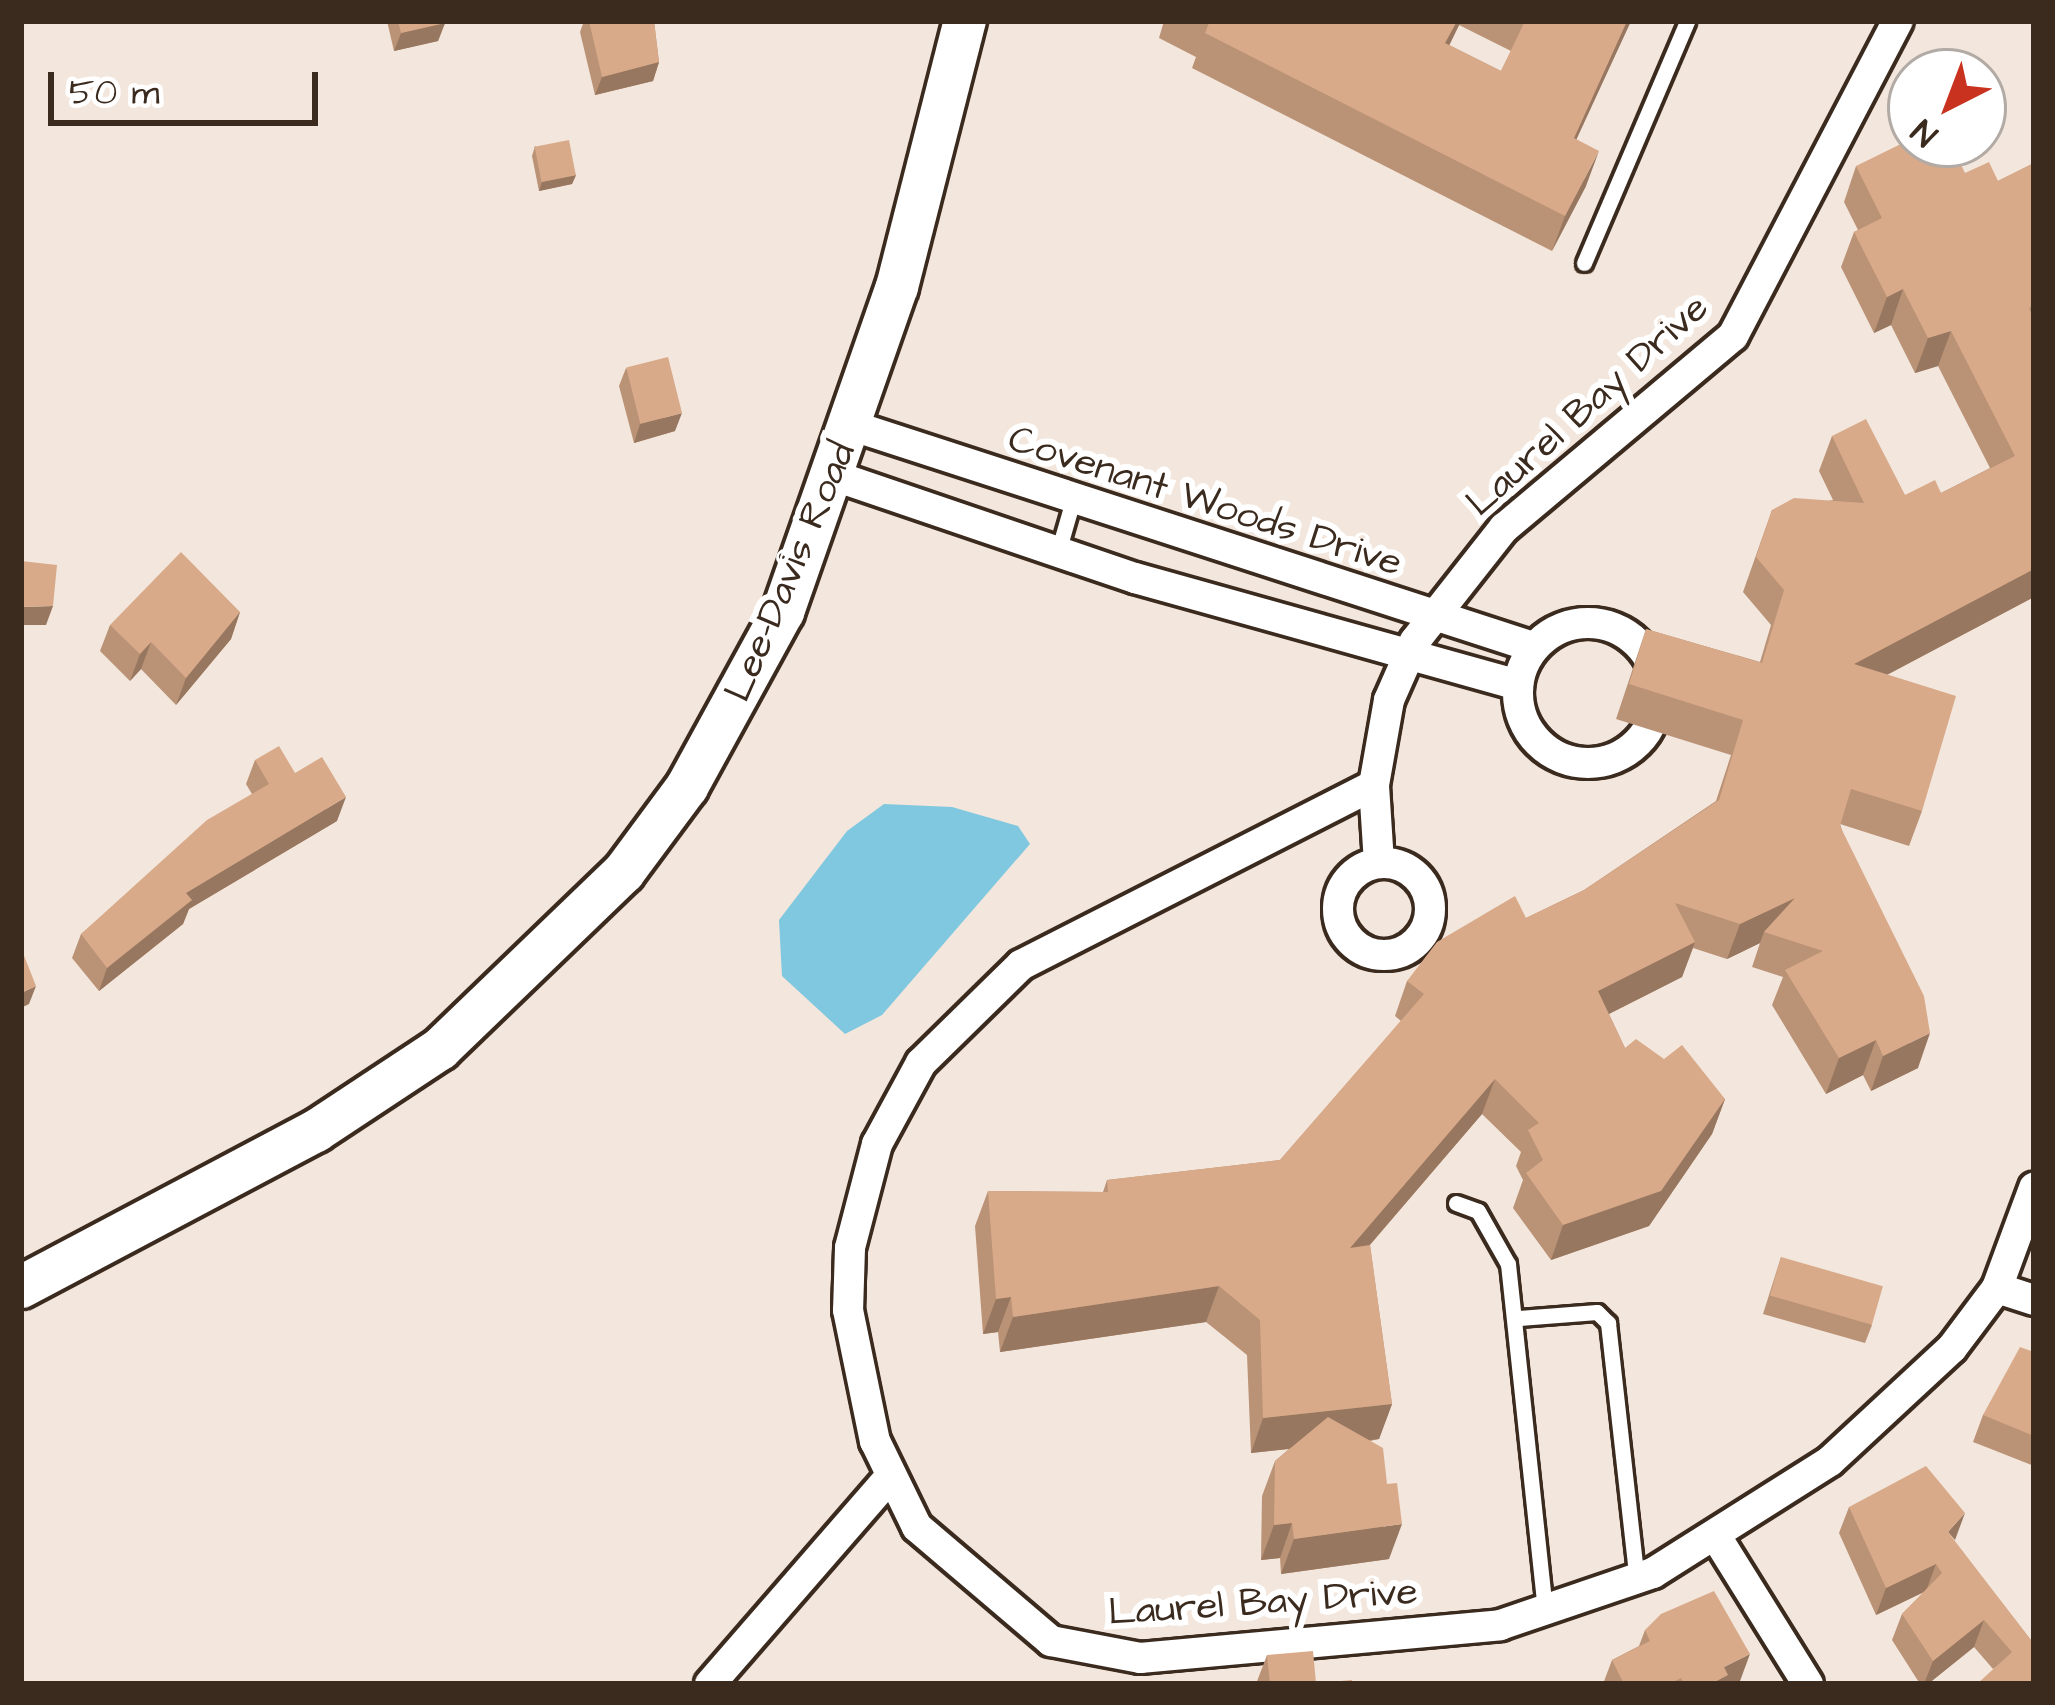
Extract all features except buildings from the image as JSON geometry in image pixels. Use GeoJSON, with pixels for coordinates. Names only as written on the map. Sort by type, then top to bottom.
{"type":"FeatureCollection","features":[{"type":"Feature","properties":{"kind":"main road","name":"Lee-Davis Road"},"geometry":{"type":"LineString","coordinates":[[21,1287],[316,1131],[440,1049],[566,938],[687,787],[740,701],[835,476],[853,426],[964,21]]}},
{"type":"Feature","properties":{"kind":"street","name":"Laurel Bay Drive"},"geometry":{"type":"LineString","coordinates":[[1378,863],[1374,785],[1408,653],[1432,617],[1568,469],[1733,336],[1898,21]]}},
{"type":"Feature","properties":{"kind":"street","name":"Covenant Woods Drive"},"geometry":{"type":"LineString","coordinates":[[853,426],[1534,647]]}},
{"type":"Feature","properties":{"kind":"street"},"geometry":{"type":"LineString","coordinates":[[835,476],[1058,552],[1517,685]]}},
{"type":"Feature","properties":{"kind":"street"},"geometry":{"type":"LineString","coordinates":[[1570,624],[1613,627],[1647,655],[1656,711],[1612,759],[1566,759],[1528,730],[1517,685],[1534,647],[1570,624]]}},
{"type":"Feature","properties":{"kind":"street","name":"Laurel Bay Drive"},"geometry":{"type":"LineString","coordinates":[[1374,785],[1021,965],[921,1063],[877,1144],[850,1248],[856,1378],[889,1478],[917,1527],[1001,1607],[1096,1670],[1545,1616],[1637,1580],[1718,1538],[1895,1405],[1997,1288]]}},
{"type":"Feature","properties":{"kind":"street"},"geometry":{"type":"LineString","coordinates":[[2034,1188],[1997,1288],[2034,1300]]}},
{"type":"Feature","properties":{"kind":"street"},"geometry":{"type":"LineString","coordinates":[[710,1684],[889,1478]]}},
{"type":"Feature","properties":{"kind":"street"},"geometry":{"type":"LineString","coordinates":[[1718,1538],[1808,1684]]}},
{"type":"Feature","properties":{"kind":"lane"},"geometry":{"type":"LineString","coordinates":[[1584,263],[1687,21]]}},
{"type":"Feature","properties":{"kind":"lane"},"geometry":{"type":"LineString","coordinates":[[1058,552],[1073,500]]}},
{"type":"Feature","properties":{"kind":"lane"},"geometry":{"type":"LineString","coordinates":[[1456,1203],[1478,1211],[1496,1239],[1519,1318],[1545,1616]]}},
{"type":"Feature","properties":{"kind":"lane"},"geometry":{"type":"LineString","coordinates":[[1519,1318],[1597,1312],[1608,1323],[1637,1580]]}},
{"type":"Feature","properties":{"kind":"water"},"geometry":{"type":"Polygon","coordinates":[[[884,804],[952,807],[1018,826],[1030,844],[882,1015],[845,1034],[782,976],[779,920],[847,831],[884,804]]]}}]}
